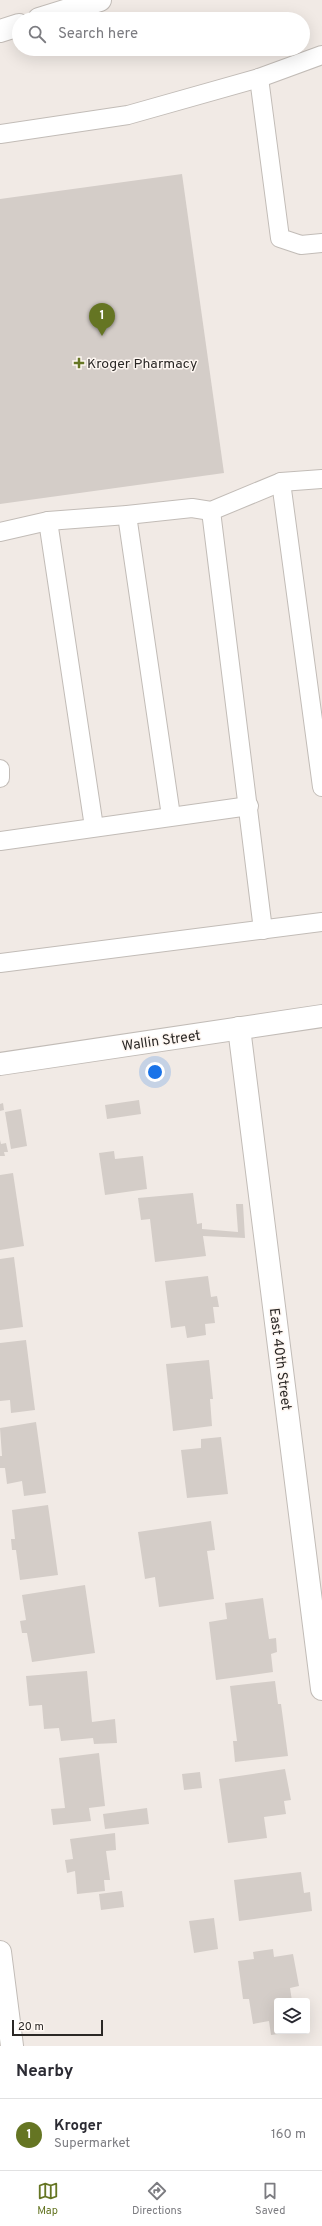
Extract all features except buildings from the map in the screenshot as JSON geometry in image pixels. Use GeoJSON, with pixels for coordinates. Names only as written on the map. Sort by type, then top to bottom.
{"type":"FeatureCollection","features":[{"type":"Feature","properties":{"kind":"main road"},"geometry":{"type":"LineString","coordinates":[[61,12],[100,0]]}},
{"type":"Feature","properties":{"kind":"main road"},"geometry":{"type":"LineString","coordinates":[[0,31],[12,27]]}},
{"type":"Feature","properties":{"kind":"main road","name":"Wallin Street"},"geometry":{"type":"LineString","coordinates":[[0,1064],[322,1016]]}},
{"type":"Feature","properties":{"kind":"main road","name":"East 40th Street"},"geometry":{"type":"LineString","coordinates":[[239,1028],[322,1689]]}},
{"type":"Feature","properties":{"kind":"main road"},"geometry":{"type":"LineString","coordinates":[[0,1952],[12,2046]]}},
{"type":"Feature","properties":{"kind":"lane"},"geometry":{"type":"LineString","coordinates":[[0,134],[128,114],[259,78],[322,55]]}},
{"type":"Feature","properties":{"kind":"lane"},"geometry":{"type":"LineString","coordinates":[[259,78],[280,238],[301,245],[322,243]]}},
{"type":"Feature","properties":{"kind":"lane"},"geometry":{"type":"LineString","coordinates":[[0,532],[48,521],[192,508],[211,512],[281,482],[322,479]]}},
{"type":"Feature","properties":{"kind":"lane"},"geometry":{"type":"LineString","coordinates":[[281,482],[322,787]]}},
{"type":"Feature","properties":{"kind":"lane"},"geometry":{"type":"LineString","coordinates":[[211,512],[264,930]]}},
{"type":"Feature","properties":{"kind":"lane"},"geometry":{"type":"LineString","coordinates":[[127,515],[171,816]]}},
{"type":"Feature","properties":{"kind":"lane"},"geometry":{"type":"LineString","coordinates":[[48,521],[94,827]]}},
{"type":"Feature","properties":{"kind":"lane"},"geometry":{"type":"LineString","coordinates":[[0,769],[0,778]]}},
{"type":"Feature","properties":{"kind":"lane"},"geometry":{"type":"LineString","coordinates":[[0,841],[249,806]]}},
{"type":"Feature","properties":{"kind":"lane"},"geometry":{"type":"LineString","coordinates":[[0,963],[322,922]]}},
{"type":"Feature","properties":{"kind":"place","name":"Kroger"},"geometry":{"type":"Point","coordinates":[102,336]}},
{"type":"Feature","properties":{"kind":"place","name":"Kroger Pharmacy"},"geometry":{"type":"Point","coordinates":[79,363]}}]}
